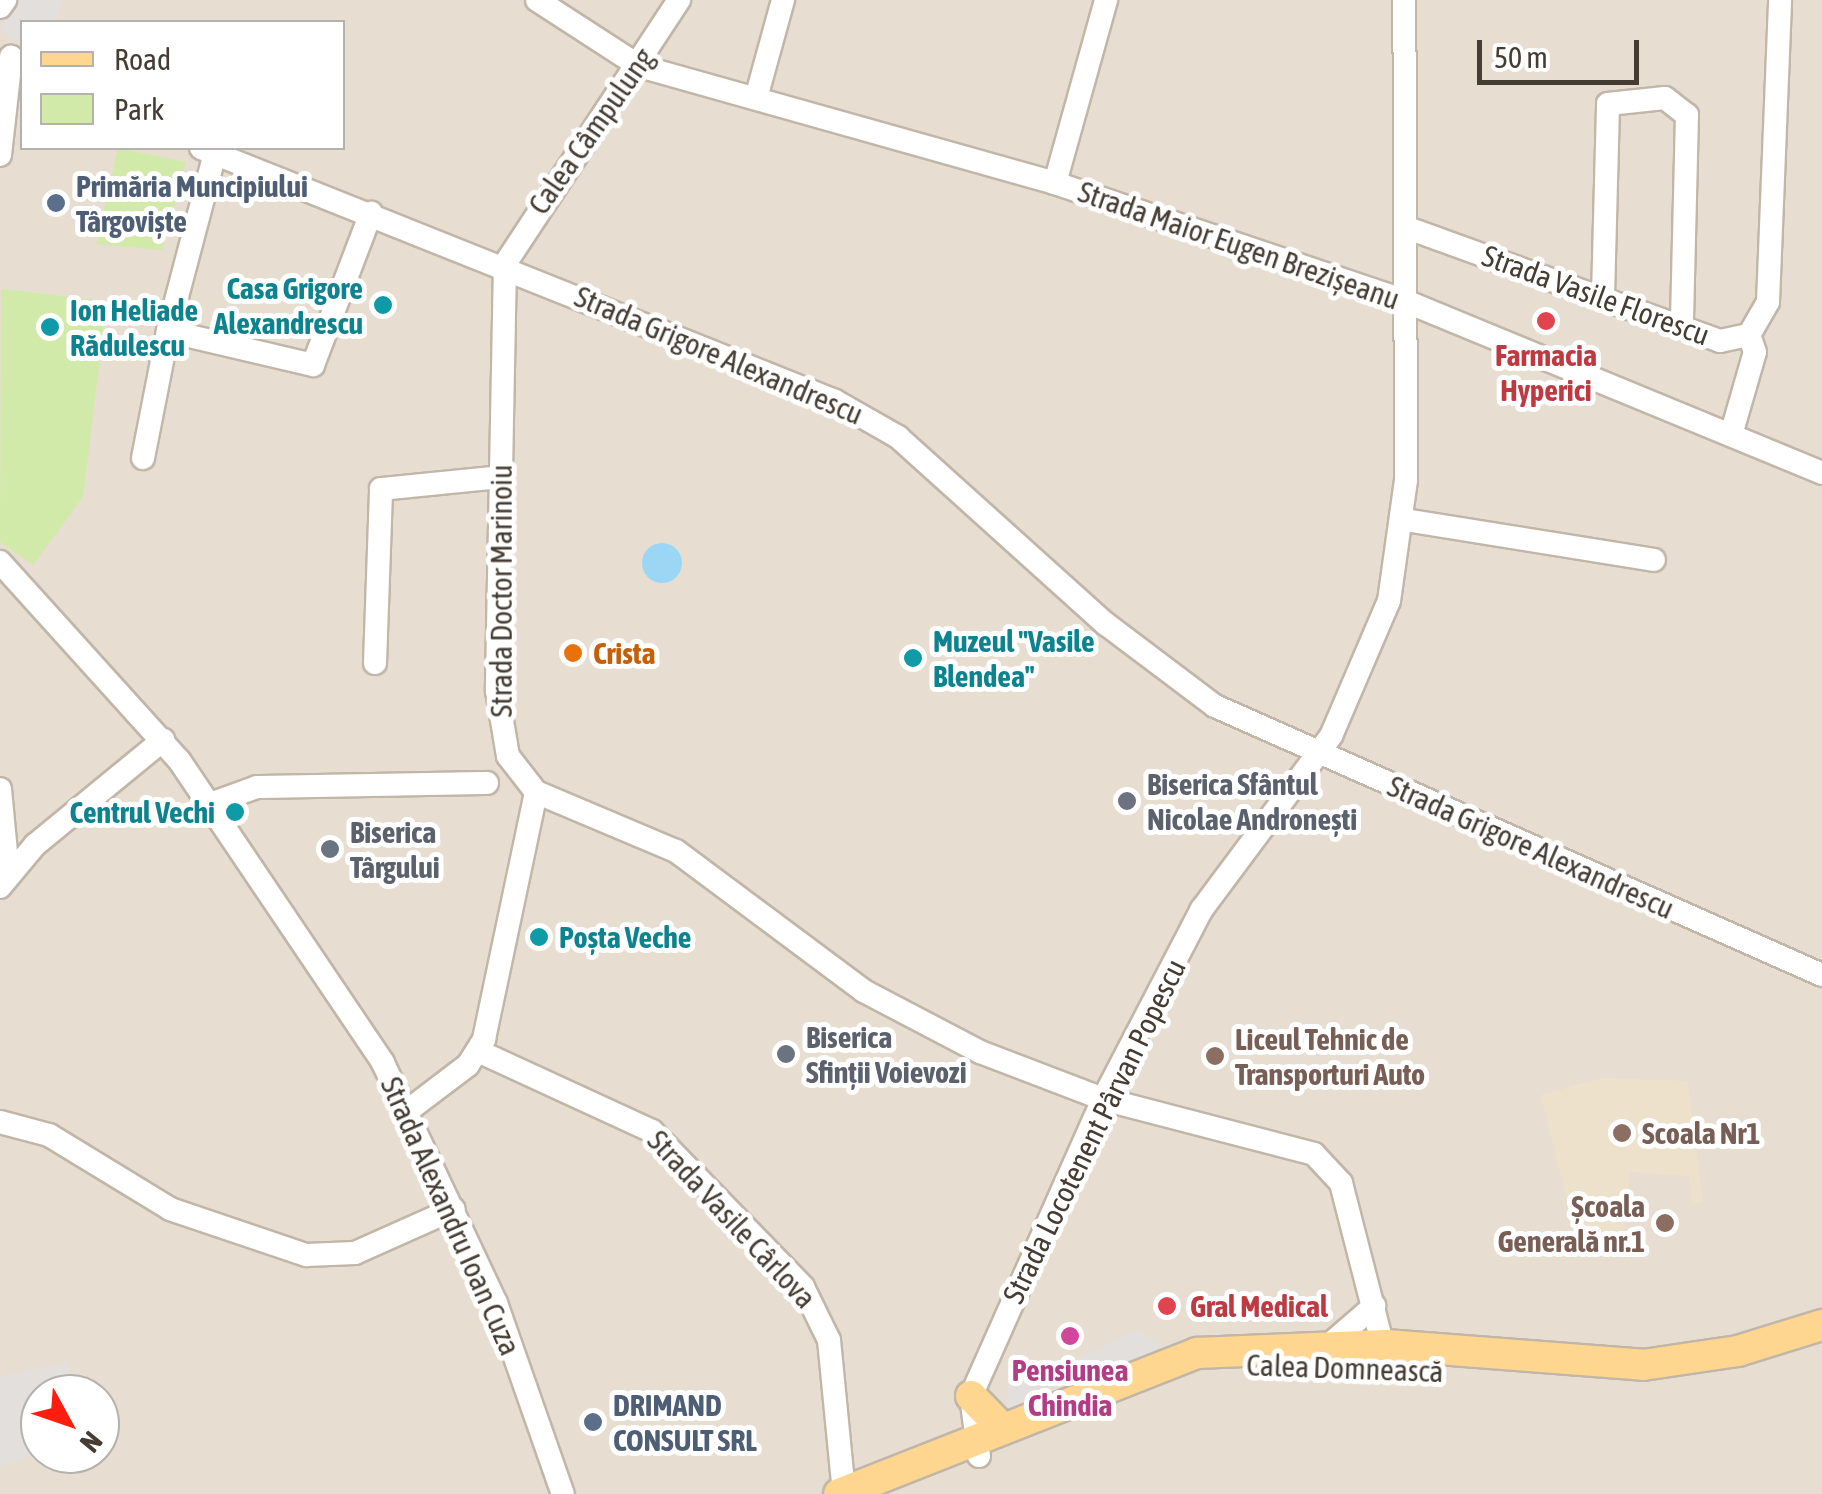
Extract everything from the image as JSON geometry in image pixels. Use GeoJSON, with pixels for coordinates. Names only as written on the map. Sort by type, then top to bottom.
{"type":"FeatureCollection","features":[{"type":"Feature","properties":{"kind":"main road"},"geometry":{"type":"LineString","coordinates":[[1387,1356],[1643,1365],[1738,1351],[1822,1325]]}},
{"type":"Feature","properties":{"kind":"main road","name":"Calea Domnească"},"geometry":{"type":"LineString","coordinates":[[888,1494],[986,1442],[1175,1359],[1329,1345],[1387,1356],[1646,1382],[1822,1343]]}},
{"type":"Feature","properties":{"kind":"main road","name":"Calea Domnească"},"geometry":{"type":"LineString","coordinates":[[842,1493],[1198,1370],[1387,1356]]}},
{"type":"Feature","properties":{"kind":"main road"},"geometry":{"type":"LineString","coordinates":[[971,1396],[986,1442]]}},
{"type":"Feature","properties":{"kind":"street"},"geometry":{"type":"LineString","coordinates":[[0,7],[4,0]]}},
{"type":"Feature","properties":{"kind":"street","name":"Strada Maior Eugen Brezișeanu"},"geometry":{"type":"LineString","coordinates":[[537,0],[638,66],[1054,183],[1405,301],[1822,473]]}},
{"type":"Feature","properties":{"kind":"street","name":"Calea Câmpulung"},"geometry":{"type":"LineString","coordinates":[[505,264],[679,0]]}},
{"type":"Feature","properties":{"kind":"street"},"geometry":{"type":"LineString","coordinates":[[756,98],[784,0]]}},
{"type":"Feature","properties":{"kind":"street"},"geometry":{"type":"LineString","coordinates":[[1054,183],[1106,0]]}},
{"type":"Feature","properties":{"kind":"street","name":"Strada Locotenent Pârvan Popescu"},"geometry":{"type":"LineString","coordinates":[[971,1396],[1104,1099],[1202,909],[1254,834],[1319,755],[1376,641],[1404,520],[1404,0]]}},
{"type":"Feature","properties":{"kind":"street","name":"Strada Vasile Florescu"},"geometry":{"type":"LineString","coordinates":[[1406,227],[1720,341],[1749,335],[1768,302],[1780,0]]}},
{"type":"Feature","properties":{"kind":"street"},"geometry":{"type":"LineString","coordinates":[[0,155],[11,57]]}},
{"type":"Feature","properties":{"kind":"street"},"geometry":{"type":"LineString","coordinates":[[1603,297],[1608,104],[1623,95],[1665,98],[1687,115],[1682,327]]}},
{"type":"Feature","properties":{"kind":"street"},"geometry":{"type":"LineString","coordinates":[[143,458],[208,150]]}},
{"type":"Feature","properties":{"kind":"street","name":"Strada Grigore Alexandrescu"},"geometry":{"type":"LineString","coordinates":[[208,150],[505,264],[871,420],[1182,685],[1319,755],[1822,975]]}},
{"type":"Feature","properties":{"kind":"street"},"geometry":{"type":"LineString","coordinates":[[168,330],[312,364],[371,213]]}},
{"type":"Feature","properties":{"kind":"street","name":"Strada Doctor Marinoiu"},"geometry":{"type":"LineString","coordinates":[[505,264],[498,722],[508,756],[536,792]]}},
{"type":"Feature","properties":{"kind":"street"},"geometry":{"type":"LineString","coordinates":[[1731,435],[1755,352],[1749,335]]}},
{"type":"Feature","properties":{"kind":"street"},"geometry":{"type":"LineString","coordinates":[[375,663],[380,489],[501,477]]}},
{"type":"Feature","properties":{"kind":"street"},"geometry":{"type":"LineString","coordinates":[[1404,520],[1654,560]]}},
{"type":"Feature","properties":{"kind":"street","name":"Strada Alexandru Ioan Cuza"},"geometry":{"type":"LineString","coordinates":[[0,562],[163,740],[210,804],[410,1109],[454,1209],[563,1494]]}},
{"type":"Feature","properties":{"kind":"street"},"geometry":{"type":"LineString","coordinates":[[4,880],[163,740]]}},
{"type":"Feature","properties":{"kind":"street"},"geometry":{"type":"LineString","coordinates":[[210,804],[257,787],[487,784]]}},
{"type":"Feature","properties":{"kind":"street"},"geometry":{"type":"LineString","coordinates":[[0,789],[4,880]]}},
{"type":"Feature","properties":{"kind":"street"},"geometry":{"type":"LineString","coordinates":[[410,1109],[478,1050],[536,792],[704,867],[898,1010],[1104,1099],[1330,1166],[1387,1356]]}},
{"type":"Feature","properties":{"kind":"street","name":"Strada Vasile Cârlova"},"geometry":{"type":"LineString","coordinates":[[478,1050],[652,1131],[803,1287],[828,1340],[842,1493]]}},
{"type":"Feature","properties":{"kind":"street"},"geometry":{"type":"LineString","coordinates":[[0,1122],[49,1135],[170,1210],[306,1255],[355,1253],[454,1209]]}},
{"type":"Feature","properties":{"kind":"street"},"geometry":{"type":"LineString","coordinates":[[1329,1345],[1374,1306]]}},
{"type":"Feature","properties":{"kind":"shaded area"},"geometry":{"type":"Polygon","coordinates":[[[0,0],[1822,0],[1822,1494],[0,1494],[0,0]]]}},
{"type":"Feature","properties":{"kind":"shaded area"},"geometry":{"type":"Polygon","coordinates":[[[15,0],[63,0],[57,20],[20,20],[20,44],[0,31],[15,0]]]}},
{"type":"Feature","properties":{"kind":"shaded area","name":"Scoala Nr1"},"geometry":{"type":"Polygon","coordinates":[[[1602,1078],[1688,1081],[1703,1201],[1692,1204],[1689,1176],[1630,1172],[1623,1257],[1580,1254],[1541,1095],[1602,1078]]]}},
{"type":"Feature","properties":{"kind":"shaded area"},"geometry":{"type":"Polygon","coordinates":[[[1139,1329],[1168,1353],[1007,1420],[1008,1371],[1058,1367],[1139,1329]]]}},
{"type":"Feature","properties":{"kind":"shaded area"},"geometry":{"type":"Polygon","coordinates":[[[67,1363],[70,1374],[20,1374],[20,1460],[0,1467],[0,1376],[67,1363]]]}},
{"type":"Feature","properties":{"kind":"green space"},"geometry":{"type":"Polygon","coordinates":[[[118,150],[186,162],[162,250],[96,244],[118,150]]]}},
{"type":"Feature","properties":{"kind":"green space"},"geometry":{"type":"Polygon","coordinates":[[[1,289],[107,301],[83,497],[33,565],[0,542],[1,289]]]}},
{"type":"Feature","properties":{"kind":"water"},"geometry":{"type":"Polygon","coordinates":[[[662,543],[676,549],[682,563],[676,577],[662,583],[648,577],[642,563],[648,549],[662,543]]]}},
{"type":"Feature","properties":{"kind":"place","name":"Primăria Muncipiului Târgoviște"},"geometry":{"type":"Point","coordinates":[56,203]}},
{"type":"Feature","properties":{"kind":"place","name":"Casa Grigore Alexandrescu"},"geometry":{"type":"Point","coordinates":[383,305]}},
{"type":"Feature","properties":{"kind":"place","name":"Farmacia Hyperici"},"geometry":{"type":"Point","coordinates":[1546,321]}},
{"type":"Feature","properties":{"kind":"place","name":"Ion Heliade Rădulescu"},"geometry":{"type":"Point","coordinates":[50,327]}},
{"type":"Feature","properties":{"kind":"place","name":"Crista"},"geometry":{"type":"Point","coordinates":[573,653]}},
{"type":"Feature","properties":{"kind":"place","name":"Muzeul \"Vasile Blendea\""},"geometry":{"type":"Point","coordinates":[913,658]}},
{"type":"Feature","properties":{"kind":"place","name":"Biserica Sfântul Nicolae Andronești"},"geometry":{"type":"Point","coordinates":[1127,801]}},
{"type":"Feature","properties":{"kind":"place","name":"Centrul Vechi"},"geometry":{"type":"Point","coordinates":[235,812]}},
{"type":"Feature","properties":{"kind":"place","name":"Biserica Târgului"},"geometry":{"type":"Point","coordinates":[330,849]}},
{"type":"Feature","properties":{"kind":"place","name":"Poșta Veche"},"geometry":{"type":"Point","coordinates":[539,937]}},
{"type":"Feature","properties":{"kind":"place","name":"Biserica Sfinții Voievozi"},"geometry":{"type":"Point","coordinates":[786,1054]}},
{"type":"Feature","properties":{"kind":"place","name":"Liceul Tehnic de Transporturi Auto"},"geometry":{"type":"Point","coordinates":[1215,1056]}},
{"type":"Feature","properties":{"kind":"place","name":"Scoala Nr1"},"geometry":{"type":"Point","coordinates":[1622,1133]}},
{"type":"Feature","properties":{"kind":"place","name":"Școala Generală nr.1"},"geometry":{"type":"Point","coordinates":[1665,1223]}},
{"type":"Feature","properties":{"kind":"place","name":"Gral Medical"},"geometry":{"type":"Point","coordinates":[1167,1306]}},
{"type":"Feature","properties":{"kind":"place","name":"Pensiunea Chindia"},"geometry":{"type":"Point","coordinates":[1070,1336]}},
{"type":"Feature","properties":{"kind":"place","name":"DRIMAND CONSULT SRL"},"geometry":{"type":"Point","coordinates":[593,1422]}}]}
